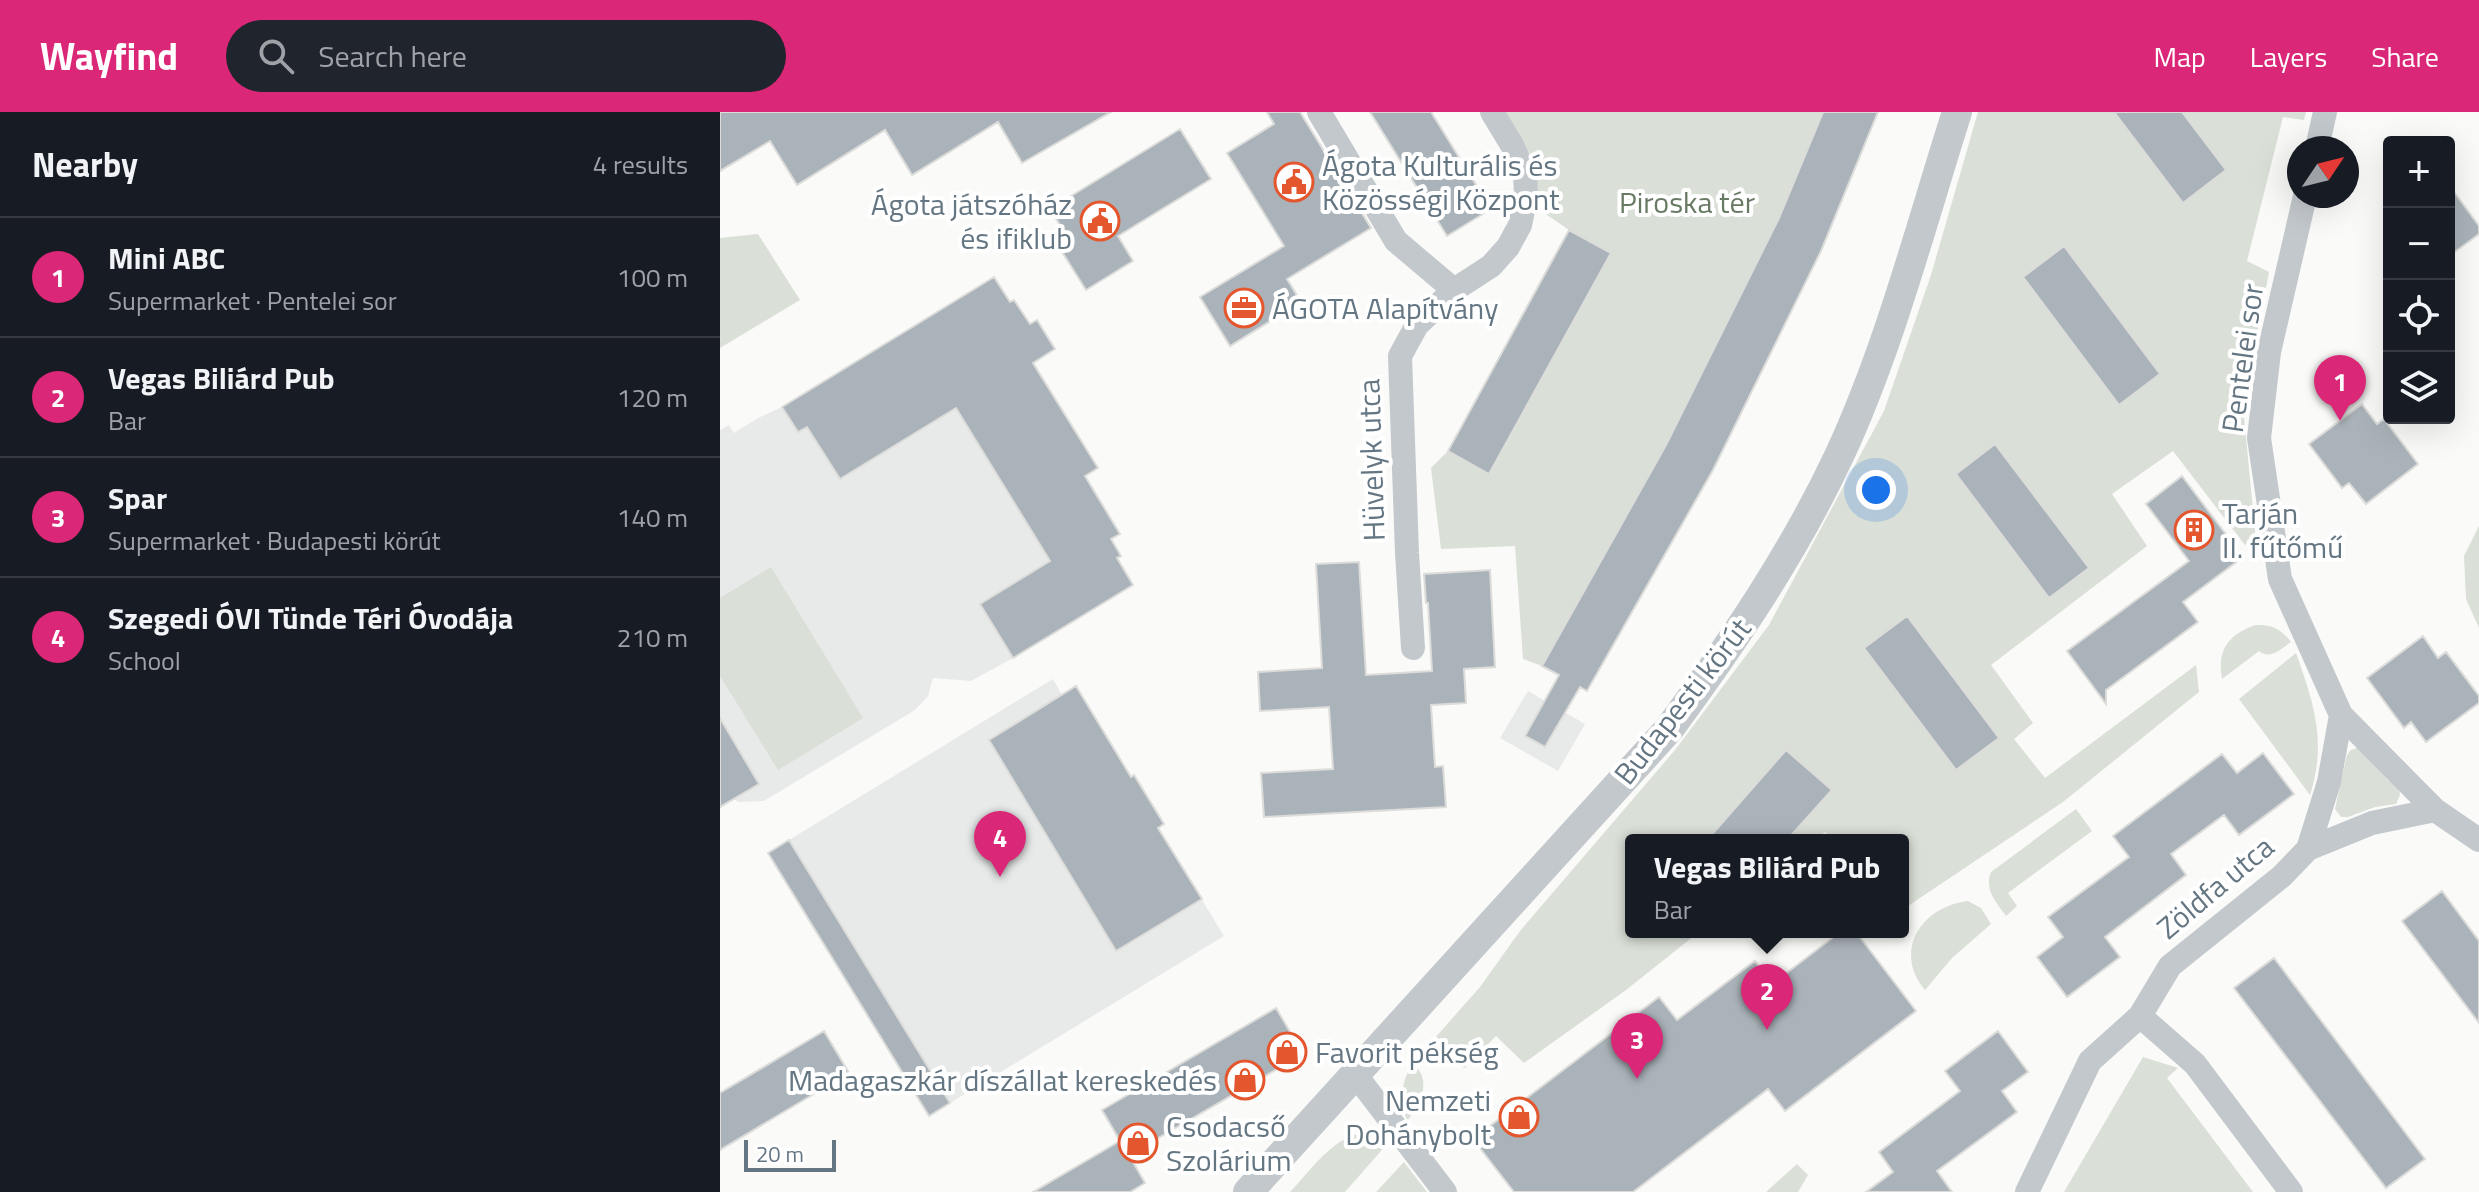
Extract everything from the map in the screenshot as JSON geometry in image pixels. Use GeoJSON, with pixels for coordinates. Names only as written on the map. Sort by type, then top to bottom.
{"type":"FeatureCollection","features":[{"type":"Feature","properties":{"kind":"street"},"geometry":{"type":"LineString","coordinates":[[1319,112],[1396,241],[1454,290]]}},
{"type":"Feature","properties":{"kind":"street","name":"Hüvelyk utca"},"geometry":{"type":"LineString","coordinates":[[1413,648],[1400,356],[1417,325],[1454,290],[1491,266],[1508,247],[1520,225],[1526,196],[1525,173],[1492,112]]}},
{"type":"Feature","properties":{"kind":"street","name":"Budapesti körút"},"geometry":{"type":"LineString","coordinates":[[1248,1192],[1669,729],[1728,648],[1778,570],[1839,456],[1880,351],[1957,112]]}},
{"type":"Feature","properties":{"kind":"street"},"geometry":{"type":"LineString","coordinates":[[2320,136],[2325,112]]}},
{"type":"Feature","properties":{"kind":"street","name":"Pentelei sor"},"geometry":{"type":"LineString","coordinates":[[2302,208],[2269,352],[2259,438],[2280,579],[2341,715],[2435,810],[2479,840]]}},
{"type":"Feature","properties":{"kind":"street","name":"Zöldfa utca"},"geometry":{"type":"LineString","coordinates":[[2308,849],[2329,782],[2341,715]]}},
{"type":"Feature","properties":{"kind":"street","name":"Zöldfa utca"},"geometry":{"type":"LineString","coordinates":[[2027,1192],[2090,1061],[2140,1016],[2170,966],[2282,876],[2308,849],[2372,823],[2435,810]]}},
{"type":"Feature","properties":{"kind":"street"},"geometry":{"type":"LineString","coordinates":[[2140,1016],[2195,1064],[2291,1192]]}},
{"type":"Feature","properties":{"kind":"street"},"geometry":{"type":"LineString","coordinates":[[1355,1074],[1445,1192]]}},
{"type":"Feature","properties":{"kind":"shaded area"},"geometry":{"type":"Polygon","coordinates":[[[994,277],[1009,302],[1014,300],[1030,324],[1037,320],[1055,349],[1021,370],[1041,404],[1054,397],[1098,468],[1078,480],[1098,498],[1120,534],[1111,540],[1121,556],[1117,559],[1133,585],[971,681],[933,678],[928,696],[915,710],[764,801],[738,802],[734,799],[759,783],[720,718],[720,430],[729,425],[734,433],[782,407],[994,277]]]}},
{"type":"Feature","properties":{"kind":"shaded area"},"geometry":{"type":"Polygon","coordinates":[[[1053,679],[1062,695],[1076,686],[1118,756],[1105,764],[1117,785],[1134,775],[1164,824],[1147,835],[1159,856],[1171,849],[1224,936],[950,1103],[789,840],[1053,679]]]}},
{"type":"Feature","properties":{"kind":"shaded area"},"geometry":{"type":"Polygon","coordinates":[[[1528,691],[1585,724],[1558,771],[1500,738],[1528,691]]]}},
{"type":"Feature","properties":{"kind":"green space","name":"Piroska tér"},"geometry":{"type":"Polygon","coordinates":[[[1504,112],[1823,112],[1779,218],[1667,445],[1542,666],[1523,659],[1515,546],[1441,549],[1431,468],[1448,451],[1490,474],[1611,254],[1540,210],[1532,157],[1504,112]]]}},
{"type":"Feature","properties":{"kind":"green space"},"geometry":{"type":"Polygon","coordinates":[[[1978,112],[2114,112],[2183,202],[2182,112],[2306,112],[2304,120],[2283,117],[2247,261],[2269,272],[2243,407],[2256,540],[2245,545],[2173,451],[2112,494],[2147,546],[1991,665],[2033,723],[2014,739],[2045,778],[2196,665],[2199,692],[2063,802],[1909,905],[1909,834],[1792,834],[1831,790],[1786,750],[1712,834],[1625,834],[1625,938],[1691,938],[1626,990],[1524,1063],[1496,1036],[1465,1068],[1442,1060],[1427,1047],[1480,987],[1520,931],[1675,750],[1769,625],[1884,411],[1931,275],[1978,112]],[[1996,444],[1957,474],[2050,597],[2088,568],[1996,444]]]}},
{"type":"Feature","properties":{"kind":"green space"},"geometry":{"type":"Polygon","coordinates":[[[758,234],[800,300],[720,348],[720,238],[758,234]]]}},
{"type":"Feature","properties":{"kind":"green space"},"geometry":{"type":"Polygon","coordinates":[[[2479,526],[2479,628],[2466,599],[2464,556],[2479,526]]]}},
{"type":"Feature","properties":{"kind":"green space"},"geometry":{"type":"Polygon","coordinates":[[[771,567],[863,718],[778,770],[720,676],[720,598],[771,567]]]}},
{"type":"Feature","properties":{"kind":"green space"},"geometry":{"type":"Polygon","coordinates":[[[2255,625],[2276,628],[2291,642],[2271,654],[2259,651],[2222,679],[2221,660],[2226,645],[2255,625]]]}},
{"type":"Feature","properties":{"kind":"green space"},"geometry":{"type":"Polygon","coordinates":[[[2296,653],[2313,706],[2318,740],[2318,758],[2310,795],[2239,699],[2296,653]]]}},
{"type":"Feature","properties":{"kind":"green space"},"geometry":{"type":"Polygon","coordinates":[[[2357,748],[2362,749],[2388,780],[2399,788],[2400,795],[2396,804],[2341,817],[2335,809],[2347,755],[2357,748]]]}},
{"type":"Feature","properties":{"kind":"green space"},"geometry":{"type":"Polygon","coordinates":[[[2076,809],[2092,831],[2008,893],[2017,906],[2006,916],[1990,890],[1991,872],[2076,809]]]}},
{"type":"Feature","properties":{"kind":"green space"},"geometry":{"type":"Polygon","coordinates":[[[1968,901],[1981,908],[1991,924],[1952,958],[1925,990],[1915,975],[1911,960],[1917,933],[1925,921],[1937,912],[1968,901]]]}},
{"type":"Feature","properties":{"kind":"green space"},"geometry":{"type":"Polygon","coordinates":[[[2143,1057],[2178,1068],[2167,1078],[2253,1192],[2064,1192],[2143,1057]]]}},
{"type":"Feature","properties":{"kind":"green space"},"geometry":{"type":"Polygon","coordinates":[[[1413,1064],[1419,1070],[1423,1085],[1420,1101],[1407,1121],[1402,1092],[1413,1064]]]}},
{"type":"Feature","properties":{"kind":"green space"},"geometry":{"type":"Polygon","coordinates":[[[1367,1132],[1388,1143],[1345,1192],[1290,1192],[1334,1146],[1367,1132]]]}},
{"type":"Feature","properties":{"kind":"green space"},"geometry":{"type":"Polygon","coordinates":[[[1404,1162],[1427,1192],[1376,1192],[1404,1162]]]}},
{"type":"Feature","properties":{"kind":"green space"},"geometry":{"type":"Polygon","coordinates":[[[1797,1164],[1808,1175],[1798,1192],[1766,1192],[1797,1164]]]}},
{"type":"Feature","properties":{"kind":"building"},"geometry":{"type":"Polygon","coordinates":[[[720,112],[1111,112],[1022,163],[998,122],[912,175],[885,130],[797,185],[770,141],[720,171],[720,112]]]}},
{"type":"Feature","properties":{"kind":"building","name":"Ágota Kulturális és Közösségi Központ"},"geometry":{"type":"Polygon","coordinates":[[[1267,112],[1300,112],[1371,228],[1287,279],[1301,302],[1230,346],[1200,297],[1284,246],[1227,153],[1274,124],[1267,112]]]}},
{"type":"Feature","properties":{"kind":"building"},"geometry":{"type":"Polygon","coordinates":[[[1370,112],[1431,112],[1491,209],[1447,236],[1370,112]]]}},
{"type":"Feature","properties":{"kind":"building"},"geometry":{"type":"Polygon","coordinates":[[[1823,112],[1878,112],[1821,251],[1713,470],[1587,691],[1580,687],[1545,747],[1525,736],[1559,675],[1542,666],[1666,445],[1779,218],[1823,112]]]}},
{"type":"Feature","properties":{"kind":"building"},"geometry":{"type":"Polygon","coordinates":[[[2114,112],[2182,112],[2226,170],[2183,203],[2114,112]]]}},
{"type":"Feature","properties":{"kind":"building","name":"Ágota játszóház és ifiklub"},"geometry":{"type":"Polygon","coordinates":[[[1180,129],[1211,179],[1118,236],[1133,261],[1086,290],[1054,239],[1065,233],[1050,209],[1180,129]]]}},
{"type":"Feature","properties":{"kind":"building"},"geometry":{"type":"Polygon","coordinates":[[[2455,193],[2479,226],[2479,234],[2455,252],[2455,193]]]}},
{"type":"Feature","properties":{"kind":"building"},"geometry":{"type":"Polygon","coordinates":[[[1569,230],[1611,253],[1489,474],[1448,451],[1569,230]]]}},
{"type":"Feature","properties":{"kind":"building"},"geometry":{"type":"Polygon","coordinates":[[[2064,246],[2160,374],[2119,405],[2023,277],[2064,246]]]}},
{"type":"Feature","properties":{"kind":"building"},"geometry":{"type":"Polygon","coordinates":[[[994,277],[1010,302],[1014,300],[1030,324],[1037,320],[1055,349],[1033,363],[1098,468],[1085,476],[1120,534],[1111,539],[1121,556],[1117,558],[1133,585],[1013,658],[980,604],[1050,561],[956,408],[840,479],[807,427],[798,432],[782,407],[994,277]]]}},
{"type":"Feature","properties":{"kind":"building"},"geometry":{"type":"Polygon","coordinates":[[[2362,404],[2377,424],[2383,420],[2383,424],[2388,424],[2418,464],[2366,504],[2349,483],[2342,488],[2309,444],[2362,404]]]}},
{"type":"Feature","properties":{"kind":"building"},"geometry":{"type":"Polygon","coordinates":[[[1995,444],[2089,568],[2049,598],[1956,474],[1995,444]]]}},
{"type":"Feature","properties":{"kind":"building"},"geometry":{"type":"Polygon","coordinates":[[[2182,476],[2243,557],[2183,602],[2198,622],[2106,690],[2106,704],[2067,651],[2189,561],[2146,504],[2182,476]]]}},
{"type":"Feature","properties":{"kind":"building"},"geometry":{"type":"Polygon","coordinates":[[[1359,562],[1366,675],[1432,671],[1424,574],[1490,570],[1495,667],[1464,669],[1466,703],[1431,705],[1435,767],[1443,766],[1446,807],[1264,817],[1261,773],[1333,769],[1329,707],[1260,711],[1258,672],[1322,668],[1316,564],[1359,562]]]}},
{"type":"Feature","properties":{"kind":"building"},"geometry":{"type":"Polygon","coordinates":[[[1907,616],[1999,738],[1956,770],[1864,648],[1907,616]]]}},
{"type":"Feature","properties":{"kind":"building"},"geometry":{"type":"Polygon","coordinates":[[[2423,636],[2438,658],[2446,652],[2479,696],[2479,703],[2426,742],[2411,722],[2404,728],[2367,678],[2423,636]]]}},
{"type":"Feature","properties":{"kind":"building"},"geometry":{"type":"Polygon","coordinates":[[[1076,686],[1131,777],[1134,775],[1164,824],[1158,828],[1202,899],[1116,951],[989,740],[1076,686]]]}},
{"type":"Feature","properties":{"kind":"building"},"geometry":{"type":"Polygon","coordinates":[[[720,718],[759,784],[720,807],[720,718]]]}},
{"type":"Feature","properties":{"kind":"building"},"geometry":{"type":"Polygon","coordinates":[[[1786,750],[1832,790],[1792,834],[1712,834],[1786,750]]]}},
{"type":"Feature","properties":{"kind":"building"},"geometry":{"type":"Polygon","coordinates":[[[2263,753],[2294,794],[2239,835],[2224,815],[2171,854],[2186,875],[2105,937],[2120,957],[2067,997],[2037,957],[2063,937],[2048,917],[2129,857],[2113,836],[2222,754],[2237,773],[2263,753]]]}},
{"type":"Feature","properties":{"kind":"building"},"geometry":{"type":"Polygon","coordinates":[[[789,840],[950,1103],[929,1116],[768,853],[789,840]]]}},
{"type":"Feature","properties":{"kind":"building"},"geometry":{"type":"Polygon","coordinates":[[[2442,891],[2479,941],[2479,1023],[2402,921],[2442,891]]]}},
{"type":"Feature","properties":{"kind":"building"},"geometry":{"type":"Polygon","coordinates":[[[1832,938],[1861,938],[1916,1011],[1785,1111],[1768,1089],[1633,1192],[1514,1192],[1473,1139],[1659,997],[1677,1020],[1755,961],[1772,984],[1832,938]]]}},
{"type":"Feature","properties":{"kind":"building"},"geometry":{"type":"Polygon","coordinates":[[[2274,958],[2425,1159],[2386,1188],[2234,988],[2274,958]]]}},
{"type":"Feature","properties":{"kind":"building"},"geometry":{"type":"Polygon","coordinates":[[[1276,1008],[1303,1054],[1129,1155],[1145,1183],[1130,1192],[1033,1192],[1120,1141],[1102,1110],[1276,1008]]]}},
{"type":"Feature","properties":{"kind":"building"},"geometry":{"type":"Polygon","coordinates":[[[824,1031],[849,1073],[720,1150],[720,1093],[824,1031]]]}},
{"type":"Feature","properties":{"kind":"building"},"geometry":{"type":"Polygon","coordinates":[[[1998,1031],[2028,1072],[2002,1091],[2017,1112],[1937,1171],[1952,1192],[1866,1192],[1893,1172],[1879,1152],[1960,1091],[1945,1071],[1998,1031]]]}},
{"type":"Feature","properties":{"kind":"place","name":"Ágota Kulturális és Közösségi Központ"},"geometry":{"type":"Point","coordinates":[1294,182]}},
{"type":"Feature","properties":{"kind":"place","name":"Ágota játszóház és ifiklub"},"geometry":{"type":"Point","coordinates":[1100,221]}},
{"type":"Feature","properties":{"kind":"place","name":"ÁGOTA Alapítvány"},"geometry":{"type":"Point","coordinates":[1244,308]}},
{"type":"Feature","properties":{"kind":"place","name":"Mini ABC"},"geometry":{"type":"Point","coordinates":[2340,421]}},
{"type":"Feature","properties":{"kind":"place","name":"Tarján II. fűtőmű"},"geometry":{"type":"Point","coordinates":[2194,530]}},
{"type":"Feature","properties":{"kind":"place","name":"Szegedi ÓVI Tünde Téri Óvodája"},"geometry":{"type":"Point","coordinates":[1000,877]}},
{"type":"Feature","properties":{"kind":"place","name":"Vegas Biliárd Pub"},"geometry":{"type":"Point","coordinates":[1767,1030]}},
{"type":"Feature","properties":{"kind":"place","name":"Favorit pékség"},"geometry":{"type":"Point","coordinates":[1287,1052]}},
{"type":"Feature","properties":{"kind":"place","name":"Spar"},"geometry":{"type":"Point","coordinates":[1637,1079]}},
{"type":"Feature","properties":{"kind":"place","name":"Madagaszkár díszállat kereskedés"},"geometry":{"type":"Point","coordinates":[1245,1080]}},
{"type":"Feature","properties":{"kind":"place","name":"Nemzeti Dohánybolt"},"geometry":{"type":"Point","coordinates":[1519,1117]}},
{"type":"Feature","properties":{"kind":"place","name":"Csodacső Szolárium"},"geometry":{"type":"Point","coordinates":[1138,1143]}}]}
